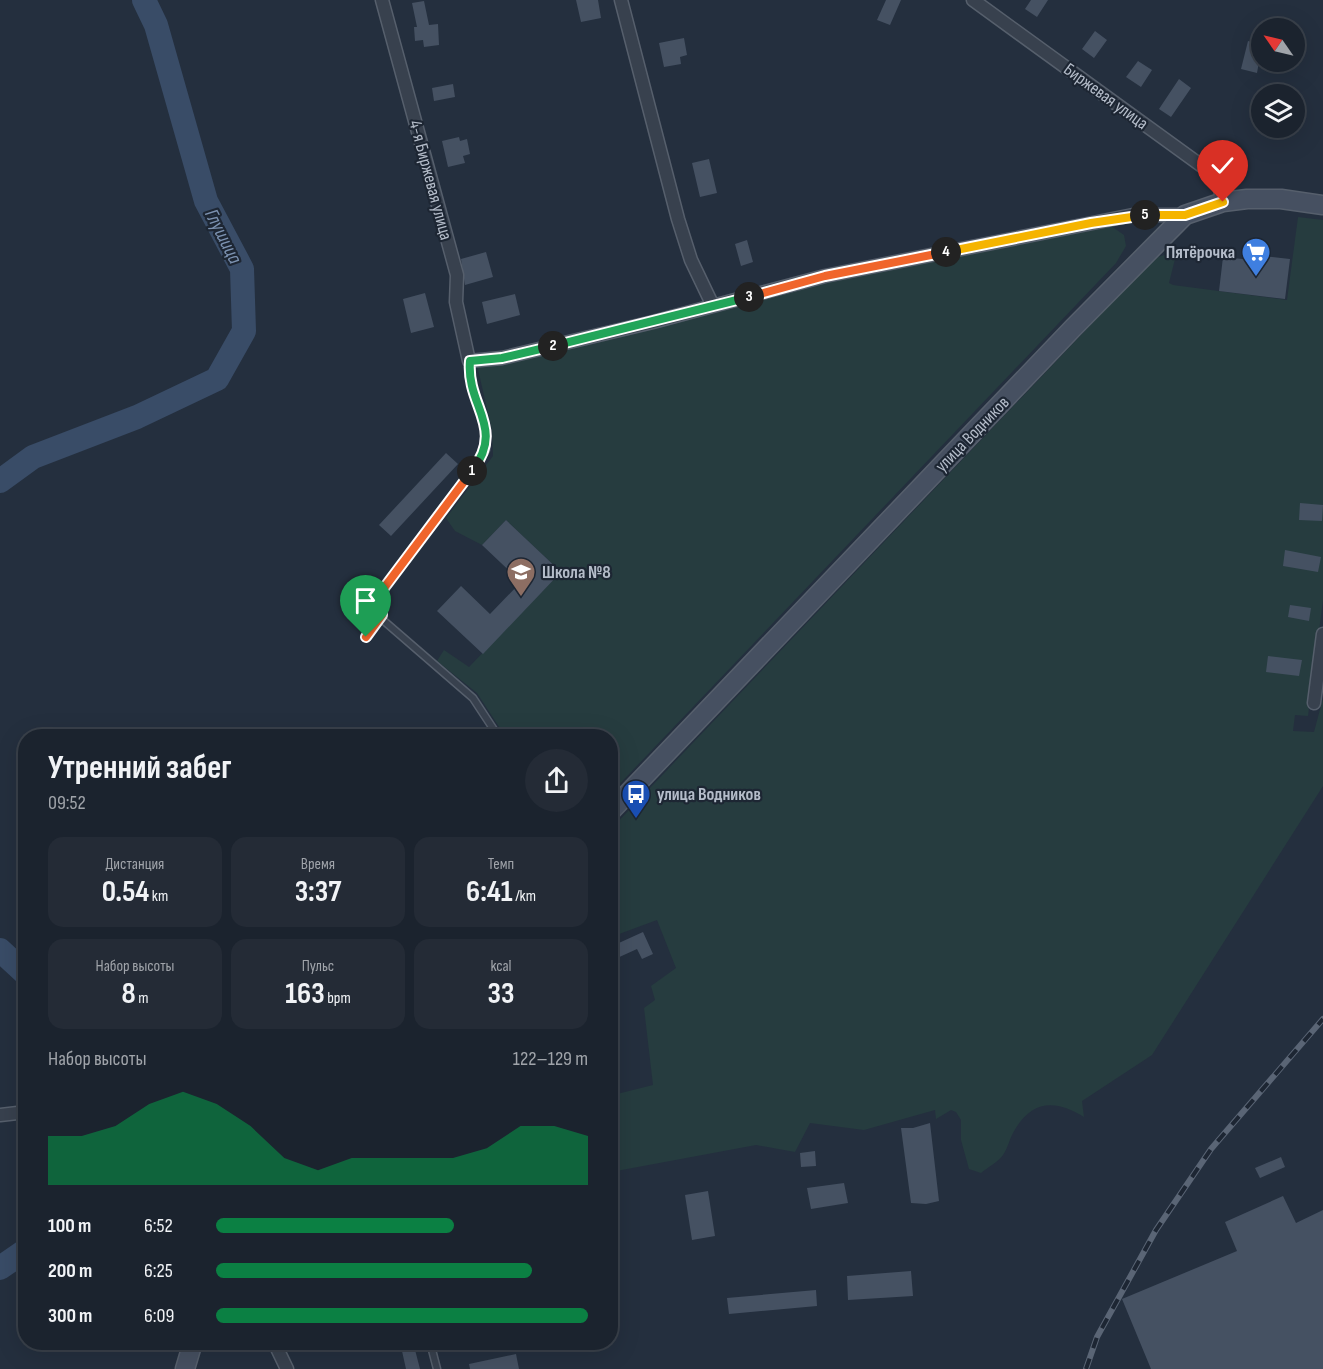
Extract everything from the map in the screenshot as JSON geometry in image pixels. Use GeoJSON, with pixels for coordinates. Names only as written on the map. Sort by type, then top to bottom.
{"type":"FeatureCollection","features":[{"type":"Feature","properties":{"kind":"main road"},"geometry":{"type":"LineString","coordinates":[[1185,215],[1223,202],[1281,199],[1323,205]]}},
{"type":"Feature","properties":{"kind":"main road","name":"улица Водников"},"geometry":{"type":"LineString","coordinates":[[618,804],[1185,215]]}},
{"type":"Feature","properties":{"kind":"main road"},"geometry":{"type":"LineString","coordinates":[[185,1369],[191,1350]]}},
{"type":"Feature","properties":{"kind":"street","name":"4-я Биржевая улица"},"geometry":{"type":"LineString","coordinates":[[382,0],[457,275],[456,302],[470,361]]}},
{"type":"Feature","properties":{"kind":"street"},"geometry":{"type":"LineString","coordinates":[[621,0],[678,219],[691,260],[713,306]]}},
{"type":"Feature","properties":{"kind":"street","name":"Биржевая улица"},"geometry":{"type":"LineString","coordinates":[[973,0],[1217,177],[1223,202]]}},
{"type":"Feature","properties":{"kind":"street"},"geometry":{"type":"LineString","coordinates":[[470,361],[502,358],[825,276],[1133,215],[1185,215]]}},
{"type":"Feature","properties":{"kind":"street"},"geometry":{"type":"LineString","coordinates":[[1314,703],[1323,634]]}},
{"type":"Feature","properties":{"kind":"street"},"geometry":{"type":"LineString","coordinates":[[0,1115],[18,1113]]}},
{"type":"Feature","properties":{"kind":"street"},"geometry":{"type":"LineString","coordinates":[[278,1350],[287,1369]]}},
{"type":"Feature","properties":{"kind":"lane"},"geometry":{"type":"LineString","coordinates":[[470,361],[468,376],[488,438],[486,450],[384,588],[380,598],[382,615],[392,630],[473,698],[493,729]]}},
{"type":"Feature","properties":{"kind":"lane"},"geometry":{"type":"LineString","coordinates":[[432,1350],[437,1369]]}},
{"type":"Feature","properties":{"kind":"path"},"geometry":{"type":"LineString","coordinates":[[366,637],[382,615]]}},
{"type":"Feature","properties":{"kind":"green space"},"geometry":{"type":"Polygon","coordinates":[[[1298,217],[1323,220],[1323,600],[1308,716],[1295,715],[1293,731],[1314,732],[1323,698],[1323,786],[1152,1055],[1082,1101],[1084,1117],[1053,1105],[1035,1109],[1027,1114],[1013,1133],[1003,1155],[981,1173],[969,1169],[961,1140],[961,1120],[956,1112],[951,1110],[936,1119],[935,1110],[864,1130],[810,1123],[795,1152],[756,1145],[618,1171],[618,1114],[620,1112],[618,1094],[653,1085],[644,1008],[655,1000],[651,986],[676,968],[657,920],[618,934],[618,822],[1142,271],[1158,257],[1177,251],[1169,283],[1173,285],[1287,300],[1298,217]]]}},
{"type":"Feature","properties":{"kind":"green space"},"geometry":{"type":"Polygon","coordinates":[[[1111,226],[1124,235],[1126,246],[1116,263],[618,786],[618,729],[500,729],[477,693],[437,661],[444,650],[469,667],[561,572],[506,520],[482,545],[455,531],[446,518],[493,456],[492,430],[477,365],[505,364],[828,281],[1111,226]]]}},
{"type":"Feature","properties":{"kind":"building"},"geometry":{"type":"Polygon","coordinates":[[[576,0],[598,0],[601,18],[581,22],[576,0]]]}},
{"type":"Feature","properties":{"kind":"building"},"geometry":{"type":"Polygon","coordinates":[[[886,0],[901,0],[890,25],[877,20],[886,0]]]}},
{"type":"Feature","properties":{"kind":"building"},"geometry":{"type":"Polygon","coordinates":[[[1031,0],[1048,0],[1037,17],[1025,9],[1031,0]]]}},
{"type":"Feature","properties":{"kind":"building"},"geometry":{"type":"Polygon","coordinates":[[[424,1],[429,25],[438,24],[439,45],[424,47],[423,40],[415,41],[414,27],[417,27],[412,3],[424,1]]]}},
{"type":"Feature","properties":{"kind":"building"},"geometry":{"type":"Polygon","coordinates":[[[1095,31],[1107,40],[1094,58],[1082,49],[1095,31]]]}},
{"type":"Feature","properties":{"kind":"building"},"geometry":{"type":"Polygon","coordinates":[[[684,38],[687,55],[680,57],[681,64],[664,67],[659,43],[684,38]]]}},
{"type":"Feature","properties":{"kind":"building"},"geometry":{"type":"Polygon","coordinates":[[[1248,41],[1251,42],[1251,72],[1241,69],[1248,41]]]}},
{"type":"Feature","properties":{"kind":"building"},"geometry":{"type":"Polygon","coordinates":[[[1138,61],[1152,70],[1141,87],[1126,77],[1138,61]]]}},
{"type":"Feature","properties":{"kind":"building"},"geometry":{"type":"Polygon","coordinates":[[[1179,79],[1191,88],[1171,117],[1159,109],[1179,79]]]}},
{"type":"Feature","properties":{"kind":"building"},"geometry":{"type":"Polygon","coordinates":[[[453,84],[455,97],[434,101],[432,88],[453,84]]]}},
{"type":"Feature","properties":{"kind":"building"},"geometry":{"type":"Polygon","coordinates":[[[459,137],[460,141],[467,139],[470,154],[463,156],[465,163],[448,167],[442,141],[459,137]]]}},
{"type":"Feature","properties":{"kind":"building"},"geometry":{"type":"Polygon","coordinates":[[[709,159],[717,193],[700,197],[692,163],[709,159]]]}},
{"type":"Feature","properties":{"kind":"building"},"geometry":{"type":"Polygon","coordinates":[[[747,240],[753,262],[741,266],[735,244],[747,240]]]}},
{"type":"Feature","properties":{"kind":"building"},"geometry":{"type":"Polygon","coordinates":[[[486,252],[493,277],[465,285],[461,259],[486,252]]]}},
{"type":"Feature","properties":{"kind":"building"},"geometry":{"type":"Polygon","coordinates":[[[1262,256],[1290,259],[1285,299],[1219,291],[1223,257],[1262,261],[1262,256]]]}},
{"type":"Feature","properties":{"kind":"building"},"geometry":{"type":"Polygon","coordinates":[[[425,293],[434,327],[411,333],[403,299],[425,293]]]}},
{"type":"Feature","properties":{"kind":"building"},"geometry":{"type":"Polygon","coordinates":[[[515,294],[520,315],[487,324],[482,302],[515,294]]]}},
{"type":"Feature","properties":{"kind":"building"},"geometry":{"type":"Polygon","coordinates":[[[446,453],[458,464],[391,536],[379,525],[446,453]]]}},
{"type":"Feature","properties":{"kind":"building"},"geometry":{"type":"Polygon","coordinates":[[[1300,503],[1323,505],[1322,521],[1299,520],[1300,503]]]}},
{"type":"Feature","properties":{"kind":"building","name":"Школа №8"},"geometry":{"type":"Polygon","coordinates":[[[506,520],[561,572],[483,654],[437,611],[461,586],[490,614],[521,582],[482,545],[506,520]]]}},
{"type":"Feature","properties":{"kind":"building"},"geometry":{"type":"Polygon","coordinates":[[[1285,550],[1321,557],[1318,572],[1283,566],[1285,550]]]}},
{"type":"Feature","properties":{"kind":"building"},"geometry":{"type":"Polygon","coordinates":[[[1290,605],[1311,608],[1309,621],[1288,617],[1290,605]]]}},
{"type":"Feature","properties":{"kind":"building"},"geometry":{"type":"Polygon","coordinates":[[[1268,656],[1302,660],[1299,676],[1266,672],[1268,656]]]}},
{"type":"Feature","properties":{"kind":"building"},"geometry":{"type":"Polygon","coordinates":[[[643,932],[653,954],[642,959],[637,949],[618,958],[618,943],[643,932]]]}},
{"type":"Feature","properties":{"kind":"building"},"geometry":{"type":"Polygon","coordinates":[[[930,1123],[939,1201],[926,1204],[911,1203],[901,1128],[913,1128],[930,1123]]]}},
{"type":"Feature","properties":{"kind":"building"},"geometry":{"type":"Polygon","coordinates":[[[815,1151],[816,1166],[801,1167],[800,1153],[815,1151]]]}},
{"type":"Feature","properties":{"kind":"building"},"geometry":{"type":"Polygon","coordinates":[[[1281,1157],[1285,1167],[1260,1178],[1255,1168],[1281,1157]]]}},
{"type":"Feature","properties":{"kind":"building"},"geometry":{"type":"Polygon","coordinates":[[[844,1183],[848,1203],[811,1209],[807,1188],[844,1183]]]}},
{"type":"Feature","properties":{"kind":"building"},"geometry":{"type":"Polygon","coordinates":[[[708,1191],[715,1236],[692,1240],[685,1195],[708,1191]]]}},
{"type":"Feature","properties":{"kind":"building"},"geometry":{"type":"Polygon","coordinates":[[[1283,1196],[1296,1223],[1323,1210],[1323,1369],[1151,1369],[1122,1299],[1237,1251],[1225,1222],[1283,1196]]]}},
{"type":"Feature","properties":{"kind":"building"},"geometry":{"type":"Polygon","coordinates":[[[911,1271],[913,1296],[848,1300],[847,1276],[911,1271]]]}},
{"type":"Feature","properties":{"kind":"building"},"geometry":{"type":"Polygon","coordinates":[[[816,1290],[817,1306],[729,1314],[727,1298],[816,1290]]]}},
{"type":"Feature","properties":{"kind":"building"},"geometry":{"type":"Polygon","coordinates":[[[402,1350],[415,1350],[420,1369],[406,1369],[402,1350]]]}},
{"type":"Feature","properties":{"kind":"building"},"geometry":{"type":"Polygon","coordinates":[[[516,1354],[519,1369],[470,1369],[469,1364],[516,1354]]]}},
{"type":"Feature","properties":{"kind":"waterway","name":"Глушица"},"geometry":{"type":"LineString","coordinates":[[0,481],[33,457],[137,417],[217,379],[244,331],[242,269],[206,201],[156,25],[144,0]]}},
{"type":"Feature","properties":{"kind":"waterway","name":"Глушица"},"geometry":{"type":"LineString","coordinates":[[0,950],[18,967]]}},
{"type":"Feature","properties":{"kind":"waterway","name":"Глушица"},"geometry":{"type":"LineString","coordinates":[[0,1268],[18,1256]]}},
{"type":"Feature","properties":{"kind":"railway"},"geometry":{"type":"LineString","coordinates":[[1086,1369],[1097,1337],[1156,1230],[1211,1149],[1323,1019]]}},
{"type":"Feature","properties":{"kind":"place","name":"Пятёрочка"},"geometry":{"type":"Point","coordinates":[1256,278]}},
{"type":"Feature","properties":{"kind":"place","name":"Школа №8"},"geometry":{"type":"Point","coordinates":[521,598]}},
{"type":"Feature","properties":{"kind":"place","name":"улица Водников"},"geometry":{"type":"Point","coordinates":[636,820]}},
{"type":"Feature","properties":{"kind":"route"},"geometry":{"type":"LineString","coordinates":[[366,637],[382,615],[380,598],[384,588],[486,450],[488,438],[468,376],[470,361],[502,358],[652,322],[825,276],[1133,215],[1185,215],[1223,202]]}}]}
